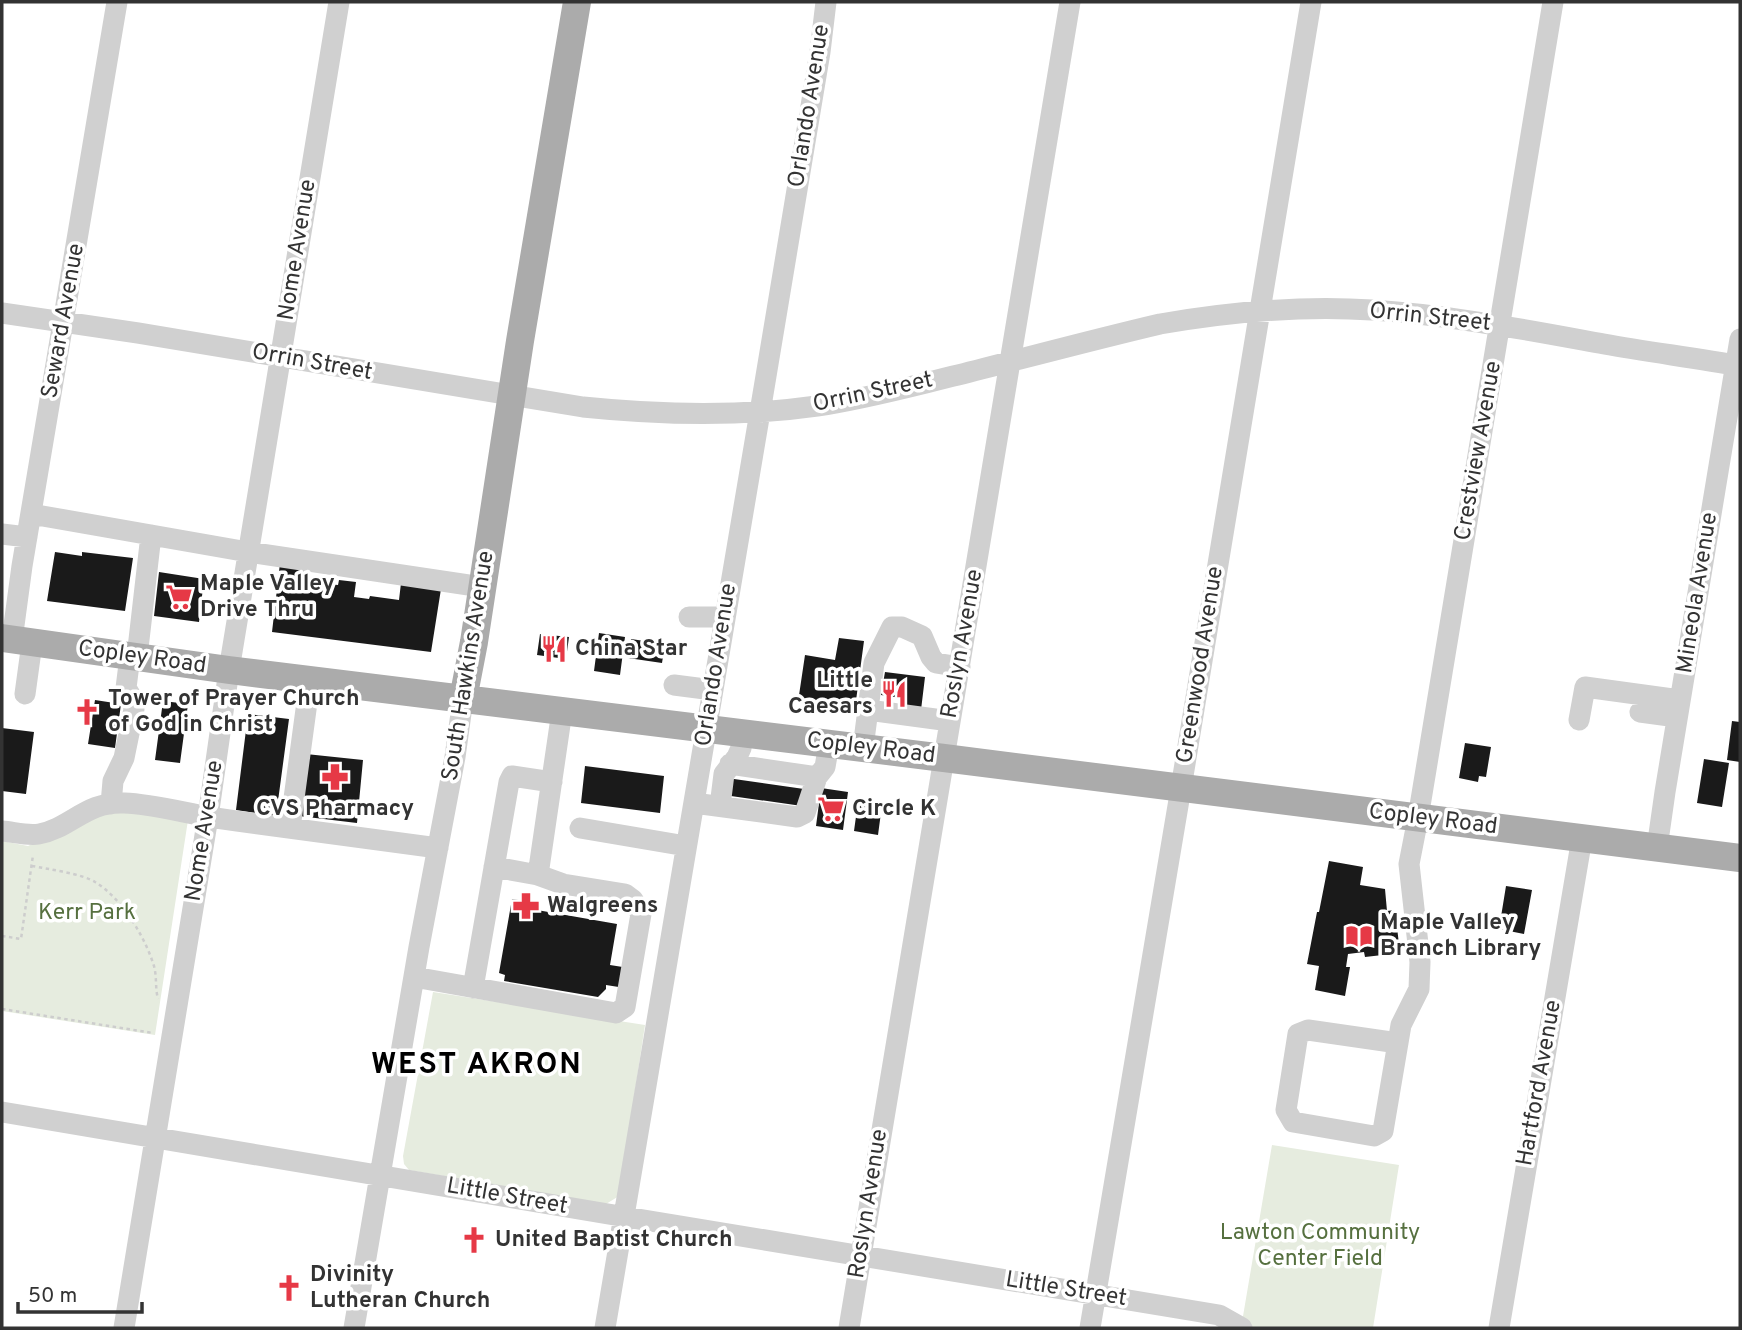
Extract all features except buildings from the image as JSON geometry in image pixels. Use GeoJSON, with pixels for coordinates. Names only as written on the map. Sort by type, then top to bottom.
{"type":"FeatureCollection","features":[{"type":"Feature","properties":{"kind":"main road","name":"South Hawkins Avenue"},"geometry":{"type":"LineString","coordinates":[[463,699],[577,2]]}},
{"type":"Feature","properties":{"kind":"main road","name":"Copley Road"},"geometry":{"type":"LineString","coordinates":[[15,640],[229,670],[1740,859]]}},
{"type":"Feature","properties":{"kind":"street","name":"Seward Avenue"},"geometry":{"type":"LineString","coordinates":[[26,694],[15,640],[27,537],[117,2]]}},
{"type":"Feature","properties":{"kind":"street","name":"Nome Avenue"},"geometry":{"type":"LineString","coordinates":[[124,1328],[339,2]]}},
{"type":"Feature","properties":{"kind":"street","name":"Orlando Avenue"},"geometry":{"type":"LineString","coordinates":[[605,1328],[820,52],[826,2]]}},
{"type":"Feature","properties":{"kind":"street","name":"Roslyn Avenue"},"geometry":{"type":"LineString","coordinates":[[849,1328],[1070,2]]}},
{"type":"Feature","properties":{"kind":"street","name":"Greenwood Avenue"},"geometry":{"type":"LineString","coordinates":[[1090,1328],[1311,2]]}},
{"type":"Feature","properties":{"kind":"street","name":"Crestview Avenue"},"geometry":{"type":"LineString","coordinates":[[1398,1043],[1308,1030],[1298,1034],[1286,1110],[1293,1122],[1374,1136],[1383,1131],[1402,1025],[1419,989],[1420,962],[1409,864],[1553,2]]}},
{"type":"Feature","properties":{"kind":"street","name":"Orrin Street"},"geometry":{"type":"LineString","coordinates":[[2,313],[512,396],[609,410],[700,414],[760,412],[819,405],[887,392],[1160,324],[1260,310],[1371,310],[1436,316],[1738,366]]}},
{"type":"Feature","properties":{"kind":"street","name":"Mineola Avenue"},"geometry":{"type":"LineString","coordinates":[[1657,848],[1738,366],[1740,339]]}},
{"type":"Feature","properties":{"kind":"street"},"geometry":{"type":"LineString","coordinates":[[31,514],[248,552],[482,587]]}},
{"type":"Feature","properties":{"kind":"street"},"geometry":{"type":"LineString","coordinates":[[2,534],[27,537]]}},
{"type":"Feature","properties":{"kind":"street"},"geometry":{"type":"LineString","coordinates":[[111,804],[113,780],[124,758],[134,709],[126,688],[151,535]]}},
{"type":"Feature","properties":{"kind":"street"},"geometry":{"type":"LineString","coordinates":[[689,617],[725,617]]}},
{"type":"Feature","properties":{"kind":"street"},"geometry":{"type":"LineString","coordinates":[[863,748],[874,663],[892,628],[902,627],[922,636],[936,663],[960,667]]}},
{"type":"Feature","properties":{"kind":"street"},"geometry":{"type":"LineString","coordinates":[[290,828],[310,680]]}},
{"type":"Feature","properties":{"kind":"street"},"geometry":{"type":"LineString","coordinates":[[674,685],[713,690]]}},
{"type":"Feature","properties":{"kind":"street"},"geometry":{"type":"LineString","coordinates":[[1579,720],[1585,687],[1679,709]]}},
{"type":"Feature","properties":{"kind":"street","name":"South Hawkins Avenue"},"geometry":{"type":"LineString","coordinates":[[354,1328],[463,699]]}},
{"type":"Feature","properties":{"kind":"street"},"geometry":{"type":"LineString","coordinates":[[1640,712],[1679,709]]}},
{"type":"Feature","properties":{"kind":"street"},"geometry":{"type":"LineString","coordinates":[[868,710],[950,721]]}},
{"type":"Feature","properties":{"kind":"street"},"geometry":{"type":"LineString","coordinates":[[538,875],[562,711]]}},
{"type":"Feature","properties":{"kind":"street"},"geometry":{"type":"LineString","coordinates":[[720,806],[724,774],[737,757],[743,733]]}},
{"type":"Feature","properties":{"kind":"street"},"geometry":{"type":"LineString","coordinates":[[777,771],[782,738]]}},
{"type":"Feature","properties":{"kind":"street"},"geometry":{"type":"LineString","coordinates":[[694,803],[797,817],[805,813],[817,777],[825,767],[829,744]]}},
{"type":"Feature","properties":{"kind":"street"},"geometry":{"type":"LineString","coordinates":[[730,764],[817,777]]}},
{"type":"Feature","properties":{"kind":"street"},"geometry":{"type":"LineString","coordinates":[[473,988],[509,782],[512,776],[552,782]]}},
{"type":"Feature","properties":{"kind":"street"},"geometry":{"type":"LineString","coordinates":[[2,831],[37,834],[54,829],[97,806],[124,803],[438,848]]}},
{"type":"Feature","properties":{"kind":"street"},"geometry":{"type":"LineString","coordinates":[[580,828],[687,846]]}},
{"type":"Feature","properties":{"kind":"street","name":"Hartford Avenue"},"geometry":{"type":"LineString","coordinates":[[1499,1328],[1582,838]]}},
{"type":"Feature","properties":{"kind":"street"},"geometry":{"type":"LineString","coordinates":[[414,977],[617,1013],[625,1007],[641,914],[633,900],[625,894],[563,884],[538,875],[494,867]]}},
{"type":"Feature","properties":{"kind":"street","name":"Little Street"},"geometry":{"type":"LineString","coordinates":[[2,1112],[1219,1315],[1242,1328]]}},
{"type":"Feature","properties":{"kind":"path"},"geometry":{"type":"LineString","coordinates":[[2,936],[21,939],[37,834]]}},
{"type":"Feature","properties":{"kind":"path"},"geometry":{"type":"LineString","coordinates":[[32,866],[94,881],[115,899],[140,933],[154,968],[157,997],[161,1003]]}},
{"type":"Feature","properties":{"kind":"path"},"geometry":{"type":"LineString","coordinates":[[2,1009],[156,1034]]}},
{"type":"Feature","properties":{"kind":"green space","name":"Kerr Park"},"geometry":{"type":"Polygon","coordinates":[[[104,810],[188,820],[155,1035],[2,1011],[2,841],[28,846],[104,810]]]}},
{"type":"Feature","properties":{"kind":"green space"},"geometry":{"type":"Polygon","coordinates":[[[433,992],[645,1025],[619,1196],[606,1204],[409,1170],[404,1164],[403,1156],[433,992]]]}},
{"type":"Feature","properties":{"kind":"green space","name":"Lawton Community Center Field"},"geometry":{"type":"Polygon","coordinates":[[[1272,1145],[1399,1165],[1373,1328],[1241,1328],[1272,1145]]]}},
{"type":"Feature","properties":{"kind":"place","name":"Maple Valley Drive Thru"},"geometry":{"type":"Point","coordinates":[179,597]}},
{"type":"Feature","properties":{"kind":"place","name":"China Star"},"geometry":{"type":"Point","coordinates":[554,649]}},
{"type":"Feature","properties":{"kind":"place","name":"Little Caesars"},"geometry":{"type":"Point","coordinates":[894,694]}},
{"type":"Feature","properties":{"kind":"place","name":"Tower of Prayer Church of God in Christ"},"geometry":{"type":"Point","coordinates":[87,712]}},
{"type":"Feature","properties":{"kind":"place","name":"CVS Pharmacy"},"geometry":{"type":"Point","coordinates":[335,777]}},
{"type":"Feature","properties":{"kind":"place","name":"Circle K"},"geometry":{"type":"Point","coordinates":[831,809]}},
{"type":"Feature","properties":{"kind":"place","name":"Walgreens"},"geometry":{"type":"Point","coordinates":[526,906]}},
{"type":"Feature","properties":{"kind":"place","name":"Maple Valley Branch Library"},"geometry":{"type":"Point","coordinates":[1359,936]}},
{"type":"Feature","properties":{"kind":"place","name":"United Baptist Church"},"geometry":{"type":"Point","coordinates":[474,1240]}},
{"type":"Feature","properties":{"kind":"place","name":"Divinity Lutheran Church"},"geometry":{"type":"Point","coordinates":[289,1288]}},
{"type":"Feature","properties":{"kind":"district","name":"WEST AKRON"},"geometry":{"type":"Point","coordinates":[477,1065]}}]}
